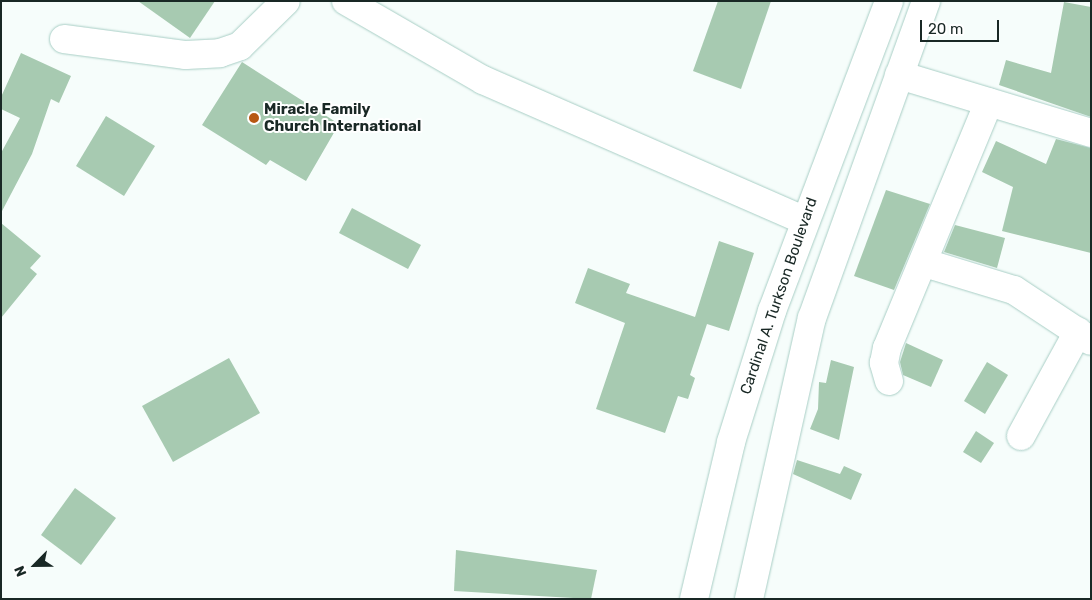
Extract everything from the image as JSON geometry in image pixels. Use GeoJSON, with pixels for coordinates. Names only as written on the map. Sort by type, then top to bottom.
{"type":"FeatureCollection","features":[{"type":"Feature","properties":{"kind":"street"},"geometry":{"type":"LineString","coordinates":[[64,39],[186,55],[220,53],[240,46],[286,1]]}},
{"type":"Feature","properties":{"kind":"street"},"geometry":{"type":"LineString","coordinates":[[346,1],[483,80],[804,220]]}},
{"type":"Feature","properties":{"kind":"street","name":"Cardinal A. Turkson Boulevard"},"geometry":{"type":"LineString","coordinates":[[694,599],[730,442],[804,220],[889,1]]}},
{"type":"Feature","properties":{"kind":"street"},"geometry":{"type":"LineString","coordinates":[[749,599],[812,318],[886,106],[926,1]]}},
{"type":"Feature","properties":{"kind":"street"},"geometry":{"type":"LineString","coordinates":[[899,75],[1091,133]]}},
{"type":"Feature","properties":{"kind":"street"},"geometry":{"type":"LineString","coordinates":[[854,93],[886,106]]}},
{"type":"Feature","properties":{"kind":"street"},"geometry":{"type":"LineString","coordinates":[[889,382],[884,363],[887,348],[925,263],[990,102]]}},
{"type":"Feature","properties":{"kind":"street"},"geometry":{"type":"LineString","coordinates":[[925,263],[1014,290],[1084,336],[1020,436]]}},
{"type":"Feature","properties":{"kind":"building"},"geometry":{"type":"Polygon","coordinates":[[[138,1],[215,1],[190,38],[138,1]]]}},
{"type":"Feature","properties":{"kind":"building"},"geometry":{"type":"Polygon","coordinates":[[[718,1],[771,1],[741,89],[693,71],[718,1]]]}},
{"type":"Feature","properties":{"kind":"building"},"geometry":{"type":"Polygon","coordinates":[[[1064,2],[1091,7],[1091,117],[999,85],[1006,60],[1051,73],[1064,2]]]}},
{"type":"Feature","properties":{"kind":"building"},"geometry":{"type":"Polygon","coordinates":[[[21,53],[71,76],[59,103],[51,99],[32,154],[1,213],[1,153],[20,118],[1,109],[1,97],[21,53]]]}},
{"type":"Feature","properties":{"kind":"building"},"geometry":{"type":"Polygon","coordinates":[[[242,62],[339,124],[306,181],[270,160],[266,165],[202,125],[242,62]]]}},
{"type":"Feature","properties":{"kind":"building"},"geometry":{"type":"Polygon","coordinates":[[[106,116],[155,146],[124,196],[76,166],[106,116]]]}},
{"type":"Feature","properties":{"kind":"building"},"geometry":{"type":"Polygon","coordinates":[[[1056,139],[1091,148],[1091,253],[1002,231],[1013,187],[982,172],[996,141],[1046,164],[1056,139]]]}},
{"type":"Feature","properties":{"kind":"building"},"geometry":{"type":"Polygon","coordinates":[[[886,190],[930,204],[894,290],[854,276],[886,190]]]}},
{"type":"Feature","properties":{"kind":"building"},"geometry":{"type":"Polygon","coordinates":[[[352,208],[421,245],[408,269],[339,233],[352,208]]]}},
{"type":"Feature","properties":{"kind":"building"},"geometry":{"type":"Polygon","coordinates":[[[1,223],[41,256],[30,268],[37,274],[1,318],[1,223]]]}},
{"type":"Feature","properties":{"kind":"building"},"geometry":{"type":"Polygon","coordinates":[[[955,225],[1005,238],[997,268],[944,252],[955,225]]]}},
{"type":"Feature","properties":{"kind":"building"},"geometry":{"type":"Polygon","coordinates":[[[719,241],[754,253],[729,331],[707,324],[690,375],[695,378],[688,399],[678,396],[665,433],[596,409],[625,323],[575,303],[588,268],[630,284],[626,293],[695,317],[719,241]]]}},
{"type":"Feature","properties":{"kind":"building"},"geometry":{"type":"Polygon","coordinates":[[[906,343],[943,360],[931,387],[903,375],[900,362],[906,343]]]}},
{"type":"Feature","properties":{"kind":"building"},"geometry":{"type":"Polygon","coordinates":[[[229,358],[260,413],[173,462],[142,406],[229,358]]]}},
{"type":"Feature","properties":{"kind":"building"},"geometry":{"type":"Polygon","coordinates":[[[831,360],[854,367],[839,440],[810,429],[818,409],[819,382],[826,383],[831,360]]]}},
{"type":"Feature","properties":{"kind":"building"},"geometry":{"type":"Polygon","coordinates":[[[987,362],[1008,375],[985,414],[964,401],[987,362]]]}},
{"type":"Feature","properties":{"kind":"building"},"geometry":{"type":"Polygon","coordinates":[[[976,431],[994,443],[981,463],[963,452],[976,431]]]}},
{"type":"Feature","properties":{"kind":"building"},"geometry":{"type":"Polygon","coordinates":[[[797,460],[840,474],[844,466],[862,474],[851,500],[793,474],[797,460]]]}},
{"type":"Feature","properties":{"kind":"building"},"geometry":{"type":"Polygon","coordinates":[[[75,488],[116,518],[81,565],[41,535],[75,488]]]}},
{"type":"Feature","properties":{"kind":"building"},"geometry":{"type":"Polygon","coordinates":[[[456,550],[597,570],[591,599],[454,591],[456,550]]]}},
{"type":"Feature","properties":{"kind":"place","name":"Miracle Family Church International"},"geometry":{"type":"Point","coordinates":[254,118]}}]}
